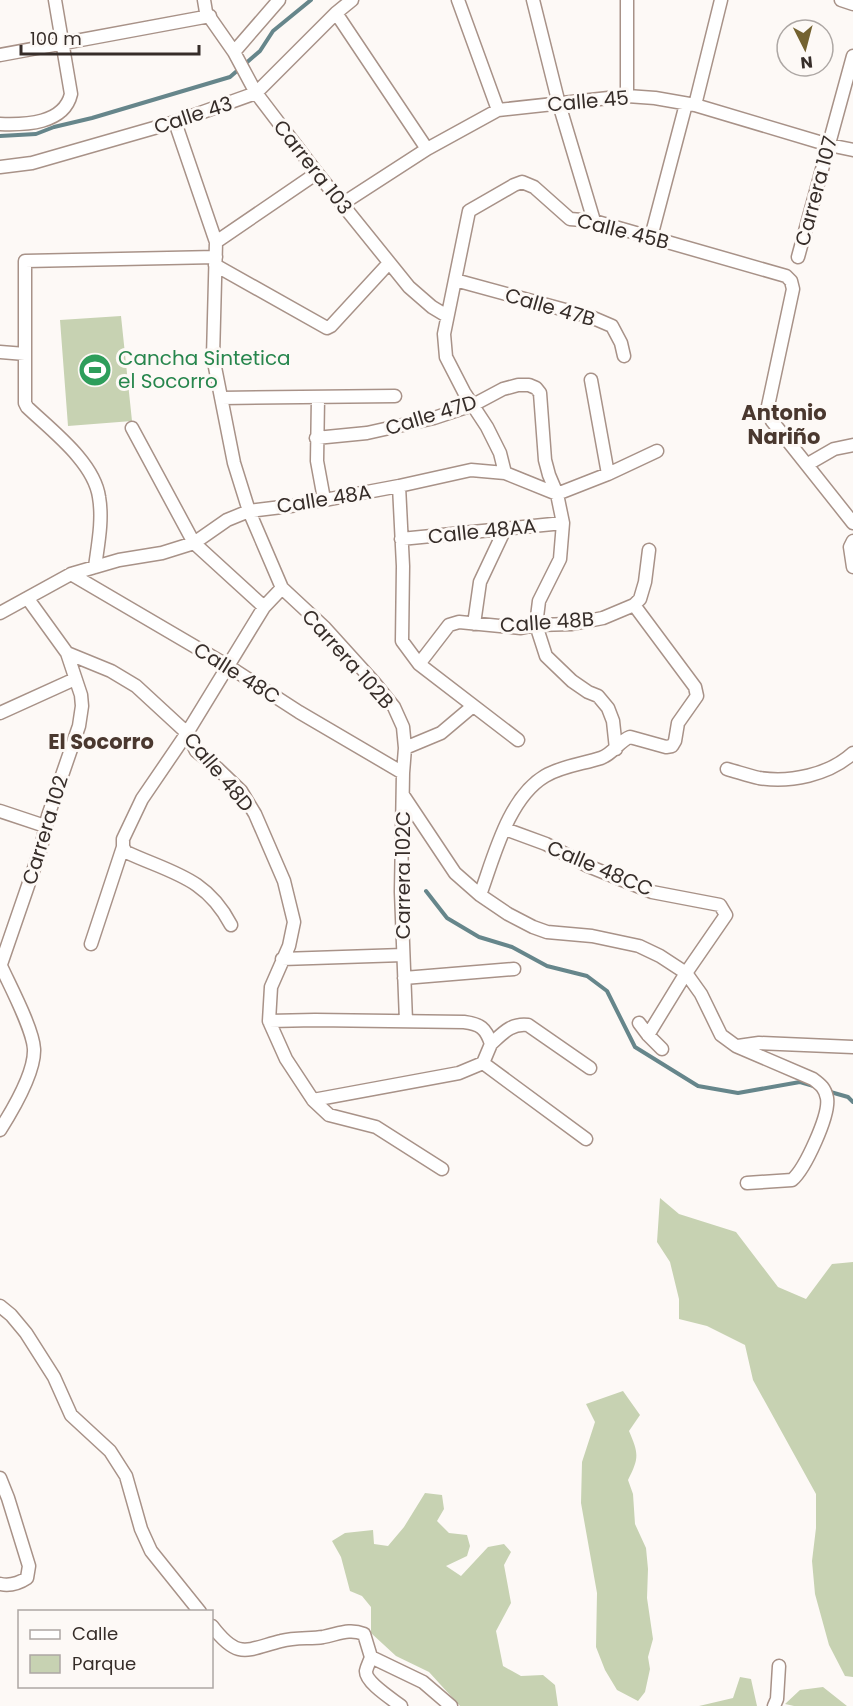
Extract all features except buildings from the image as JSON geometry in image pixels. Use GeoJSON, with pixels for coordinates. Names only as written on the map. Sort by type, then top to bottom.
{"type":"FeatureCollection","features":[{"type":"Feature","properties":{"kind":"street"},"geometry":{"type":"LineString","coordinates":[[0,124],[42,120],[58,114],[69,104],[71,94],[55,0]]}},
{"type":"Feature","properties":{"kind":"street","name":"Carrera 103"},"geometry":{"type":"LineString","coordinates":[[204,0],[210,16],[235,54],[256,93],[317,173],[409,287],[432,307],[447,316]]}},
{"type":"Feature","properties":{"kind":"street"},"geometry":{"type":"LineString","coordinates":[[235,54],[279,0]]}},
{"type":"Feature","properties":{"kind":"street","name":"Calle 43"},"geometry":{"type":"LineString","coordinates":[[0,167],[32,163],[175,122],[256,93],[352,0]]}},
{"type":"Feature","properties":{"kind":"street"},"geometry":{"type":"LineString","coordinates":[[458,0],[498,110]]}},
{"type":"Feature","properties":{"kind":"street"},"geometry":{"type":"LineString","coordinates":[[532,0],[559,104],[594,221]]}},
{"type":"Feature","properties":{"kind":"street"},"geometry":{"type":"LineString","coordinates":[[627,0],[627,96]]}},
{"type":"Feature","properties":{"kind":"street"},"geometry":{"type":"LineString","coordinates":[[651,237],[721,0]]}},
{"type":"Feature","properties":{"kind":"street"},"geometry":{"type":"LineString","coordinates":[[841,0],[853,4]]}},
{"type":"Feature","properties":{"kind":"street"},"geometry":{"type":"LineString","coordinates":[[336,13],[427,149]]}},
{"type":"Feature","properties":{"kind":"street"},"geometry":{"type":"LineString","coordinates":[[0,55],[210,16]]}},
{"type":"Feature","properties":{"kind":"street","name":"Carrera 107"},"geometry":{"type":"LineString","coordinates":[[798,257],[853,57]]}},
{"type":"Feature","properties":{"kind":"street","name":"Calle 45"},"geometry":{"type":"LineString","coordinates":[[342,204],[427,149],[498,110],[627,96],[655,98],[691,105],[853,150]]}},
{"type":"Feature","properties":{"kind":"street","name":"Carrera 102B"},"geometry":{"type":"LineString","coordinates":[[175,122],[216,242],[212,352],[234,463],[249,511],[282,588],[325,628],[394,707],[403,727],[405,748],[403,773]]}},
{"type":"Feature","properties":{"kind":"street"},"geometry":{"type":"LineString","coordinates":[[216,242],[317,173]]}},
{"type":"Feature","properties":{"kind":"street","name":"Calle 45B"},"geometry":{"type":"LineString","coordinates":[[455,280],[469,211],[522,182],[534,187],[570,219],[594,221],[786,276],[791,281],[793,289],[768,406],[772,421],[808,464]]}},
{"type":"Feature","properties":{"kind":"street"},"geometry":{"type":"LineString","coordinates":[[95,567],[100,521],[97,487],[87,468],[72,450],[27,407],[25,399],[25,261],[215,261],[327,328],[331,327],[389,263]]}},
{"type":"Feature","properties":{"kind":"street"},"geometry":{"type":"LineString","coordinates":[[455,280],[444,334],[446,357],[488,427],[506,473]]}},
{"type":"Feature","properties":{"kind":"street","name":"Calle 47B"},"geometry":{"type":"LineString","coordinates":[[455,280],[591,317],[612,326],[621,343],[624,357]]}},
{"type":"Feature","properties":{"kind":"street"},"geometry":{"type":"LineString","coordinates":[[0,352],[25,354]]}},
{"type":"Feature","properties":{"kind":"street"},"geometry":{"type":"LineString","coordinates":[[591,380],[608,474]]}},
{"type":"Feature","properties":{"kind":"street","name":"Calle 47D"},"geometry":{"type":"LineString","coordinates":[[316,438],[367,433],[402,426],[473,405],[503,389],[529,385],[540,393],[546,460],[557,494]]}},
{"type":"Feature","properties":{"kind":"street"},"geometry":{"type":"LineString","coordinates":[[221,398],[395,396]]}},
{"type":"Feature","properties":{"kind":"street"},"geometry":{"type":"LineString","coordinates":[[318,398],[317,461],[324,499]]}},
{"type":"Feature","properties":{"kind":"street"},"geometry":{"type":"LineString","coordinates":[[132,428],[194,543],[264,607]]}},
{"type":"Feature","properties":{"kind":"street"},"geometry":{"type":"LineString","coordinates":[[853,445],[834,449],[808,464],[853,523]]}},
{"type":"Feature","properties":{"kind":"street"},"geometry":{"type":"LineString","coordinates":[[616,749],[614,728],[608,708],[598,696],[572,681],[546,656],[536,625],[539,601],[560,559],[563,523],[557,494],[657,451]]}},
{"type":"Feature","properties":{"kind":"street","name":"Calle 48A"},"geometry":{"type":"LineString","coordinates":[[0,613],[71,573],[119,560],[162,553],[194,543],[227,520],[249,511],[298,505],[471,470],[506,473],[557,494]]}},
{"type":"Feature","properties":{"kind":"street"},"geometry":{"type":"LineString","coordinates":[[399,486],[403,566],[402,642],[419,664],[518,740]]}},
{"type":"Feature","properties":{"kind":"street","name":"Calle 48AA"},"geometry":{"type":"LineString","coordinates":[[401,539],[563,523]]}},
{"type":"Feature","properties":{"kind":"street"},"geometry":{"type":"LineString","coordinates":[[474,624],[480,582],[505,529]]}},
{"type":"Feature","properties":{"kind":"street"},"geometry":{"type":"LineString","coordinates":[[853,541],[850,547],[853,567]]}},
{"type":"Feature","properties":{"kind":"street"},"geometry":{"type":"LineString","coordinates":[[480,895],[505,829],[527,789],[545,776],[603,757],[630,737],[666,747],[672,746],[678,723],[698,696],[695,687],[634,604],[640,599],[644,590],[649,550]]}},
{"type":"Feature","properties":{"kind":"street","name":"Calle 48C"},"geometry":{"type":"LineString","coordinates":[[71,573],[403,773]]}},
{"type":"Feature","properties":{"kind":"street"},"geometry":{"type":"LineString","coordinates":[[231,925],[210,894],[191,879],[128,851],[123,839],[142,799],[187,733],[264,607],[282,588]]}},
{"type":"Feature","properties":{"kind":"street","name":"Carrera 102"},"geometry":{"type":"LineString","coordinates":[[1,966],[41,848],[45,826],[81,715],[81,695],[67,653],[28,598]]}},
{"type":"Feature","properties":{"kind":"street","name":"Calle 48B"},"geometry":{"type":"LineString","coordinates":[[419,664],[449,625],[459,622],[520,628],[572,624],[603,618],[634,604]]}},
{"type":"Feature","properties":{"kind":"street","name":"Calle 48D"},"geometry":{"type":"LineString","coordinates":[[67,653],[111,671],[136,686],[187,733],[196,751],[241,791],[255,814],[278,864],[289,898],[294,922],[289,946],[282,959]]}},
{"type":"Feature","properties":{"kind":"street"},"geometry":{"type":"LineString","coordinates":[[0,713],[75,680]]}},
{"type":"Feature","properties":{"kind":"street"},"geometry":{"type":"LineString","coordinates":[[405,748],[441,733],[472,706]]}},
{"type":"Feature","properties":{"kind":"street"},"geometry":{"type":"LineString","coordinates":[[727,769],[759,778],[784,779],[814,774],[846,760],[853,753]]}},
{"type":"Feature","properties":{"kind":"street","name":"Carrera 102C"},"geometry":{"type":"LineString","coordinates":[[403,773],[401,892],[406,1021]]}},
{"type":"Feature","properties":{"kind":"street"},"geometry":{"type":"LineString","coordinates":[[403,794],[455,873],[480,895],[533,927],[547,932],[592,936],[639,946],[660,956],[686,974],[701,994],[721,1035],[736,1046],[813,1079],[823,1086],[827,1100],[823,1119],[804,1166],[797,1176],[792,1180],[747,1183]]}},
{"type":"Feature","properties":{"kind":"street"},"geometry":{"type":"LineString","coordinates":[[0,811],[45,826]]}},
{"type":"Feature","properties":{"kind":"street","name":"Calle 48CC"},"geometry":{"type":"LineString","coordinates":[[505,829],[546,844],[588,866],[651,892],[720,905],[726,915],[686,974]]}},
{"type":"Feature","properties":{"kind":"street"},"geometry":{"type":"LineString","coordinates":[[91,944],[128,851]]}},
{"type":"Feature","properties":{"kind":"street"},"geometry":{"type":"LineString","coordinates":[[403,955],[282,959],[271,987],[269,1022],[286,1059],[313,1100],[329,1115],[376,1127],[442,1169]]}},
{"type":"Feature","properties":{"kind":"street"},"geometry":{"type":"LineString","coordinates":[[0,1130],[31,1068],[34,1050],[31,1036],[1,966]]}},
{"type":"Feature","properties":{"kind":"street"},"geometry":{"type":"LineString","coordinates":[[404,978],[513,969]]}},
{"type":"Feature","properties":{"kind":"street"},"geometry":{"type":"LineString","coordinates":[[648,1035],[686,974]]}},
{"type":"Feature","properties":{"kind":"street"},"geometry":{"type":"LineString","coordinates":[[269,1022],[477,1023],[483,1027],[491,1044]]}},
{"type":"Feature","properties":{"kind":"street"},"geometry":{"type":"LineString","coordinates":[[639,1023],[662,1049]]}},
{"type":"Feature","properties":{"kind":"street"},"geometry":{"type":"LineString","coordinates":[[313,1100],[459,1073],[483,1063],[491,1044],[509,1027],[519,1024],[528,1025],[590,1068]]}},
{"type":"Feature","properties":{"kind":"street"},"geometry":{"type":"LineString","coordinates":[[736,1046],[759,1043],[853,1047]]}},
{"type":"Feature","properties":{"kind":"street"},"geometry":{"type":"LineString","coordinates":[[483,1063],[586,1140]]}},
{"type":"Feature","properties":{"kind":"street"},"geometry":{"type":"LineString","coordinates":[[0,1306],[26,1333],[54,1377],[71,1415],[110,1451],[126,1476],[141,1529],[151,1551],[199,1610]]}},
{"type":"Feature","properties":{"kind":"street"},"geometry":{"type":"LineString","coordinates":[[0,1478],[8,1498],[29,1573],[22,1582],[13,1585],[0,1584]]}},
{"type":"Feature","properties":{"kind":"street"},"geometry":{"type":"LineString","coordinates":[[213,1627],[221,1639],[230,1645],[240,1649],[254,1650],[284,1640],[323,1637],[353,1629],[364,1634],[371,1657],[366,1670],[367,1677],[401,1706]]}},
{"type":"Feature","properties":{"kind":"street"},"geometry":{"type":"LineString","coordinates":[[371,1657],[423,1682],[451,1706]]}},
{"type":"Feature","properties":{"kind":"street"},"geometry":{"type":"LineString","coordinates":[[774,1706],[777,1699],[779,1666]]}},
{"type":"Feature","properties":{"kind":"green space","name":"Cancha Sintetica el Socorro"},"geometry":{"type":"Polygon","coordinates":[[[121,316],[132,421],[68,426],[60,320],[121,316]]]}},
{"type":"Feature","properties":{"kind":"green space"},"geometry":{"type":"Polygon","coordinates":[[[660,1198],[679,1214],[736,1232],[778,1287],[806,1299],[832,1264],[853,1262],[853,1677],[845,1676],[829,1645],[815,1594],[812,1561],[816,1528],[816,1494],[753,1380],[745,1345],[707,1326],[679,1319],[679,1299],[670,1262],[657,1242],[660,1198]]]}},
{"type":"Feature","properties":{"kind":"green space"},"geometry":{"type":"Polygon","coordinates":[[[623,1391],[640,1415],[629,1431],[635,1445],[636,1456],[628,1480],[633,1494],[635,1524],[646,1548],[647,1598],[653,1639],[648,1657],[650,1669],[645,1692],[638,1701],[617,1690],[605,1670],[596,1647],[597,1593],[581,1503],[582,1462],[595,1422],[586,1404],[623,1391]]]}},
{"type":"Feature","properties":{"kind":"green space"},"geometry":{"type":"Polygon","coordinates":[[[425,1493],[442,1495],[444,1509],[437,1521],[449,1533],[467,1535],[470,1546],[467,1556],[446,1566],[461,1576],[488,1547],[504,1544],[511,1552],[504,1565],[511,1603],[496,1631],[503,1666],[521,1676],[543,1675],[555,1685],[558,1706],[460,1706],[429,1672],[396,1656],[371,1633],[371,1607],[362,1596],[350,1591],[341,1557],[332,1541],[345,1533],[373,1530],[374,1544],[388,1546],[404,1527],[425,1493]]]}},
{"type":"Feature","properties":{"kind":"green space"},"geometry":{"type":"Polygon","coordinates":[[[740,1677],[751,1679],[757,1706],[699,1706],[733,1698],[740,1677]]]}},
{"type":"Feature","properties":{"kind":"green space"},"geometry":{"type":"Polygon","coordinates":[[[823,1687],[847,1706],[785,1704],[800,1690],[823,1687]]]}},
{"type":"Feature","properties":{"kind":"waterway"},"geometry":{"type":"LineString","coordinates":[[0,136],[36,134],[230,77],[260,51],[273,31],[311,0]]}},
{"type":"Feature","properties":{"kind":"waterway"},"geometry":{"type":"LineString","coordinates":[[426,891],[447,918],[479,937],[512,947],[547,966],[587,976],[607,991],[635,1047],[698,1086],[738,1093],[800,1082],[817,1087]]}},
{"type":"Feature","properties":{"kind":"waterway"},"geometry":{"type":"LineString","coordinates":[[827,1091],[848,1097],[853,1102]]}},
{"type":"Feature","properties":{"kind":"place","name":"Cancha Sintetica el Socorro"},"geometry":{"type":"Point","coordinates":[95,370]}},
{"type":"Feature","properties":{"kind":"district","name":"Antonio Nariño"},"geometry":{"type":"Point","coordinates":[784,425]}},
{"type":"Feature","properties":{"kind":"district","name":"El Socorro"},"geometry":{"type":"Point","coordinates":[101,742]}}]}
